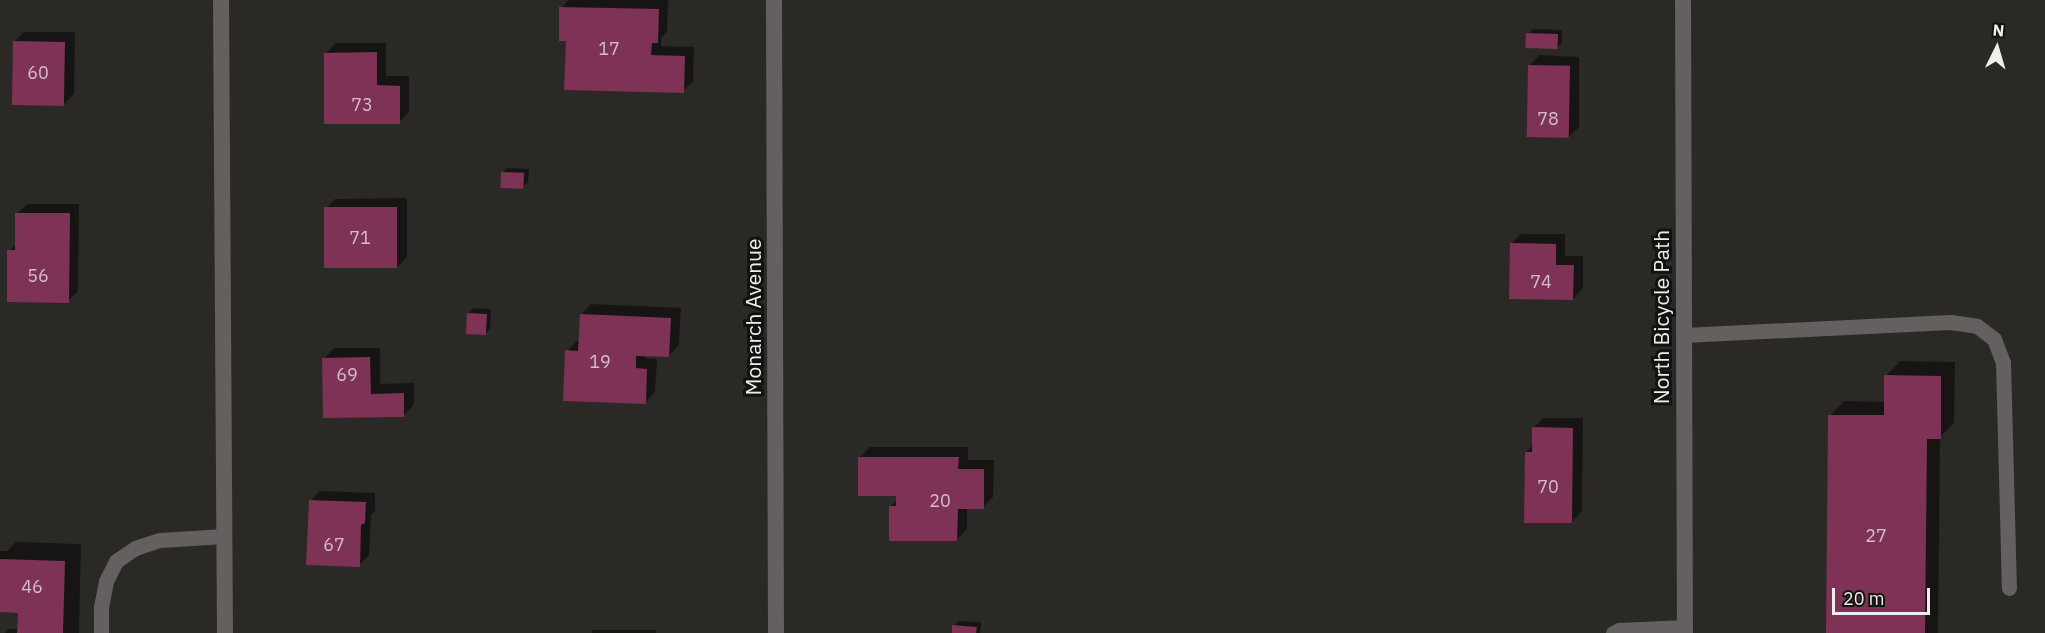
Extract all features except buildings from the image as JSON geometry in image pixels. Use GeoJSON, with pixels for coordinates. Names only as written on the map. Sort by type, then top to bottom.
{"type":"FeatureCollection","features":[{"type":"Feature","properties":{"kind":"street"},"geometry":{"type":"LineString","coordinates":[[221,0],[225,633]]}},
{"type":"Feature","properties":{"kind":"street","name":"Monarch Avenue"},"geometry":{"type":"LineString","coordinates":[[774,0],[776,633]]}},
{"type":"Feature","properties":{"kind":"street","name":"North Bicycle Path"},"geometry":{"type":"LineString","coordinates":[[1683,0],[1685,630]]}},
{"type":"Feature","properties":{"kind":"lane"},"geometry":{"type":"LineString","coordinates":[[1684,335],[1950,322],[1977,326],[1994,339],[2003,362],[2009,588]]}},
{"type":"Feature","properties":{"kind":"lane"},"geometry":{"type":"LineString","coordinates":[[101,633],[101,607],[106,581],[116,561],[135,548],[160,540],[224,536]]}},
{"type":"Feature","properties":{"kind":"lane"},"geometry":{"type":"LineString","coordinates":[[1613,633],[1619,630],[1685,630]]}}]}
